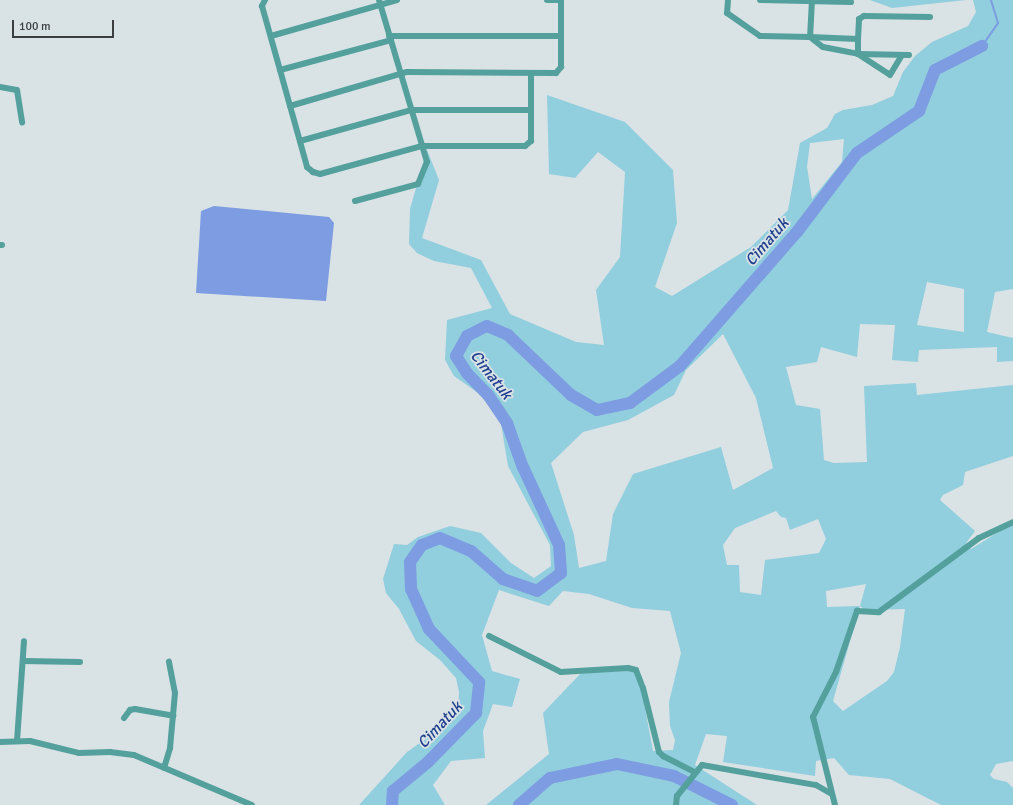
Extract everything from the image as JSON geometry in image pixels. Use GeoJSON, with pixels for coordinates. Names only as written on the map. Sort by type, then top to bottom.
{"type":"FeatureCollection","features":[{"type":"Feature","properties":{"kind":"street"},"geometry":{"type":"LineString","coordinates":[[265,0],[262,6],[308,167],[313,172],[320,174],[422,146],[525,146],[531,141],[531,73]]}},
{"type":"Feature","properties":{"kind":"street"},"geometry":{"type":"LineString","coordinates":[[271,36],[380,2],[397,0]]}},
{"type":"Feature","properties":{"kind":"street"},"geometry":{"type":"LineString","coordinates":[[290,106],[401,74],[531,73],[559,71],[561,0],[547,0]]}},
{"type":"Feature","properties":{"kind":"street"},"geometry":{"type":"LineString","coordinates":[[728,0],[727,13],[760,36],[858,38]]}},
{"type":"Feature","properties":{"kind":"street"},"geometry":{"type":"LineString","coordinates":[[760,0],[851,2]]}},
{"type":"Feature","properties":{"kind":"street"},"geometry":{"type":"LineString","coordinates":[[810,37],[812,1]]}},
{"type":"Feature","properties":{"kind":"street"},"geometry":{"type":"LineString","coordinates":[[355,201],[418,184],[427,162],[380,2]]}},
{"type":"Feature","properties":{"kind":"street"},"geometry":{"type":"LineString","coordinates":[[858,54],[859,20],[864,16],[930,18]]}},
{"type":"Feature","properties":{"kind":"street"},"geometry":{"type":"LineString","coordinates":[[280,70],[390,38],[561,36]]}},
{"type":"Feature","properties":{"kind":"street"},"geometry":{"type":"LineString","coordinates":[[810,37],[823,47],[858,54],[909,54]]}},
{"type":"Feature","properties":{"kind":"street"},"geometry":{"type":"LineString","coordinates":[[858,54],[890,75],[902,55]]}},
{"type":"Feature","properties":{"kind":"street"},"geometry":{"type":"LineString","coordinates":[[0,87],[17,90],[22,123]]}},
{"type":"Feature","properties":{"kind":"street"},"geometry":{"type":"LineString","coordinates":[[300,141],[411,110],[531,110]]}},
{"type":"Feature","properties":{"kind":"street"},"geometry":{"type":"LineString","coordinates":[[835,805],[831,794],[813,717],[836,672],[857,611],[879,612],[979,538],[1013,522]]}},
{"type":"Feature","properties":{"kind":"street"},"geometry":{"type":"LineString","coordinates":[[489,636],[561,672],[628,668],[636,670],[643,688],[659,752],[693,774]]}},
{"type":"Feature","properties":{"kind":"street"},"geometry":{"type":"LineString","coordinates":[[17,741],[24,641]]}},
{"type":"Feature","properties":{"kind":"street"},"geometry":{"type":"LineString","coordinates":[[23,661],[80,662]]}},
{"type":"Feature","properties":{"kind":"street"},"geometry":{"type":"LineString","coordinates":[[164,768],[170,748],[173,716],[174,681],[169,662]]}},
{"type":"Feature","properties":{"kind":"street"},"geometry":{"type":"LineString","coordinates":[[124,718],[130,710],[135,709],[173,716]]}},
{"type":"Feature","properties":{"kind":"street"},"geometry":{"type":"LineString","coordinates":[[0,742],[17,741],[48,744],[79,753],[120,752],[134,755],[252,805]]}},
{"type":"Feature","properties":{"kind":"street"},"geometry":{"type":"LineString","coordinates":[[676,805],[677,796],[699,767],[705,765],[816,785],[831,794]]}},
{"type":"Feature","properties":{"kind":"shaded area"},"geometry":{"type":"Polygon","coordinates":[[[870,0],[966,0],[892,8],[870,0]]]}},
{"type":"Feature","properties":{"kind":"shaded area"},"geometry":{"type":"Polygon","coordinates":[[[973,0],[1013,0],[1013,289],[995,292],[987,332],[1013,338],[1013,361],[997,362],[997,347],[919,350],[918,362],[892,360],[895,325],[860,324],[857,357],[821,347],[817,362],[786,367],[796,405],[820,409],[824,460],[834,463],[867,462],[864,386],[916,383],[917,395],[1013,385],[1013,456],[965,472],[963,485],[943,495],[940,500],[975,531],[966,543],[971,549],[1013,523],[1013,761],[996,764],[990,775],[994,779],[1007,782],[1013,788],[1013,805],[941,805],[890,779],[849,775],[834,758],[816,761],[815,776],[723,762],[727,736],[706,734],[695,765],[757,805],[486,805],[549,754],[543,713],[582,672],[628,668],[639,676],[653,751],[673,750],[675,740],[670,726],[669,702],[681,653],[670,611],[632,608],[589,594],[563,591],[549,606],[499,590],[482,635],[492,671],[520,679],[512,707],[493,704],[483,731],[485,758],[451,761],[433,785],[445,805],[359,805],[407,752],[441,728],[458,710],[459,692],[456,678],[440,660],[416,641],[399,609],[386,593],[383,579],[394,544],[407,545],[418,537],[450,526],[481,533],[511,563],[534,578],[551,566],[550,545],[508,466],[501,424],[481,395],[454,376],[445,360],[447,320],[492,308],[471,268],[434,261],[417,253],[409,244],[410,209],[427,150],[439,180],[422,238],[481,260],[510,314],[576,342],[604,345],[596,290],[620,257],[625,172],[598,152],[575,178],[549,174],[547,95],[625,122],[673,170],[677,223],[655,287],[672,296],[751,247],[788,210],[800,143],[827,128],[835,114],[843,110],[872,105],[893,96],[903,72],[915,56],[932,42],[968,26],[976,12],[973,0]],[[844,139],[810,143],[807,167],[812,199],[842,162],[844,139]],[[927,282],[917,325],[964,332],[964,289],[927,282]],[[723,334],[686,370],[674,395],[628,420],[583,432],[551,463],[574,535],[579,568],[606,561],[613,514],[633,474],[721,447],[733,490],[773,468],[756,398],[723,334]],[[776,511],[735,528],[723,545],[727,565],[739,565],[740,592],[761,595],[765,560],[819,553],[826,539],[818,519],[790,530],[786,518],[781,517],[776,511]],[[866,584],[826,591],[827,607],[860,606],[866,584]],[[860,606],[833,701],[843,711],[887,681],[894,672],[900,647],[905,609],[865,610],[860,606]]]}},
{"type":"Feature","properties":{"kind":"water"},"geometry":{"type":"Polygon","coordinates":[[[214,206],[329,217],[334,223],[326,301],[196,293],[201,211],[214,206]]]}},
{"type":"Feature","properties":{"kind":"waterway"},"geometry":{"type":"LineString","coordinates":[[982,46],[998,23],[991,0]]}},
{"type":"Feature","properties":{"kind":"waterway","name":"Cimatuk"},"geometry":{"type":"LineString","coordinates":[[392,805],[393,791],[428,762],[476,713],[479,682],[429,629],[411,589],[410,562],[422,545],[440,538],[471,551],[503,579],[537,591],[561,573],[559,545],[522,465],[507,423],[489,396],[467,373],[456,356],[467,336],[487,326],[508,335],[571,395],[597,410],[630,403],[680,366],[797,232],[857,153],[919,111],[935,70],[982,46]]}},
{"type":"Feature","properties":{"kind":"waterway","name":"Cimatuk"},"geometry":{"type":"LineString","coordinates":[[519,805],[550,778],[617,764],[674,776],[732,805]]}}]}
